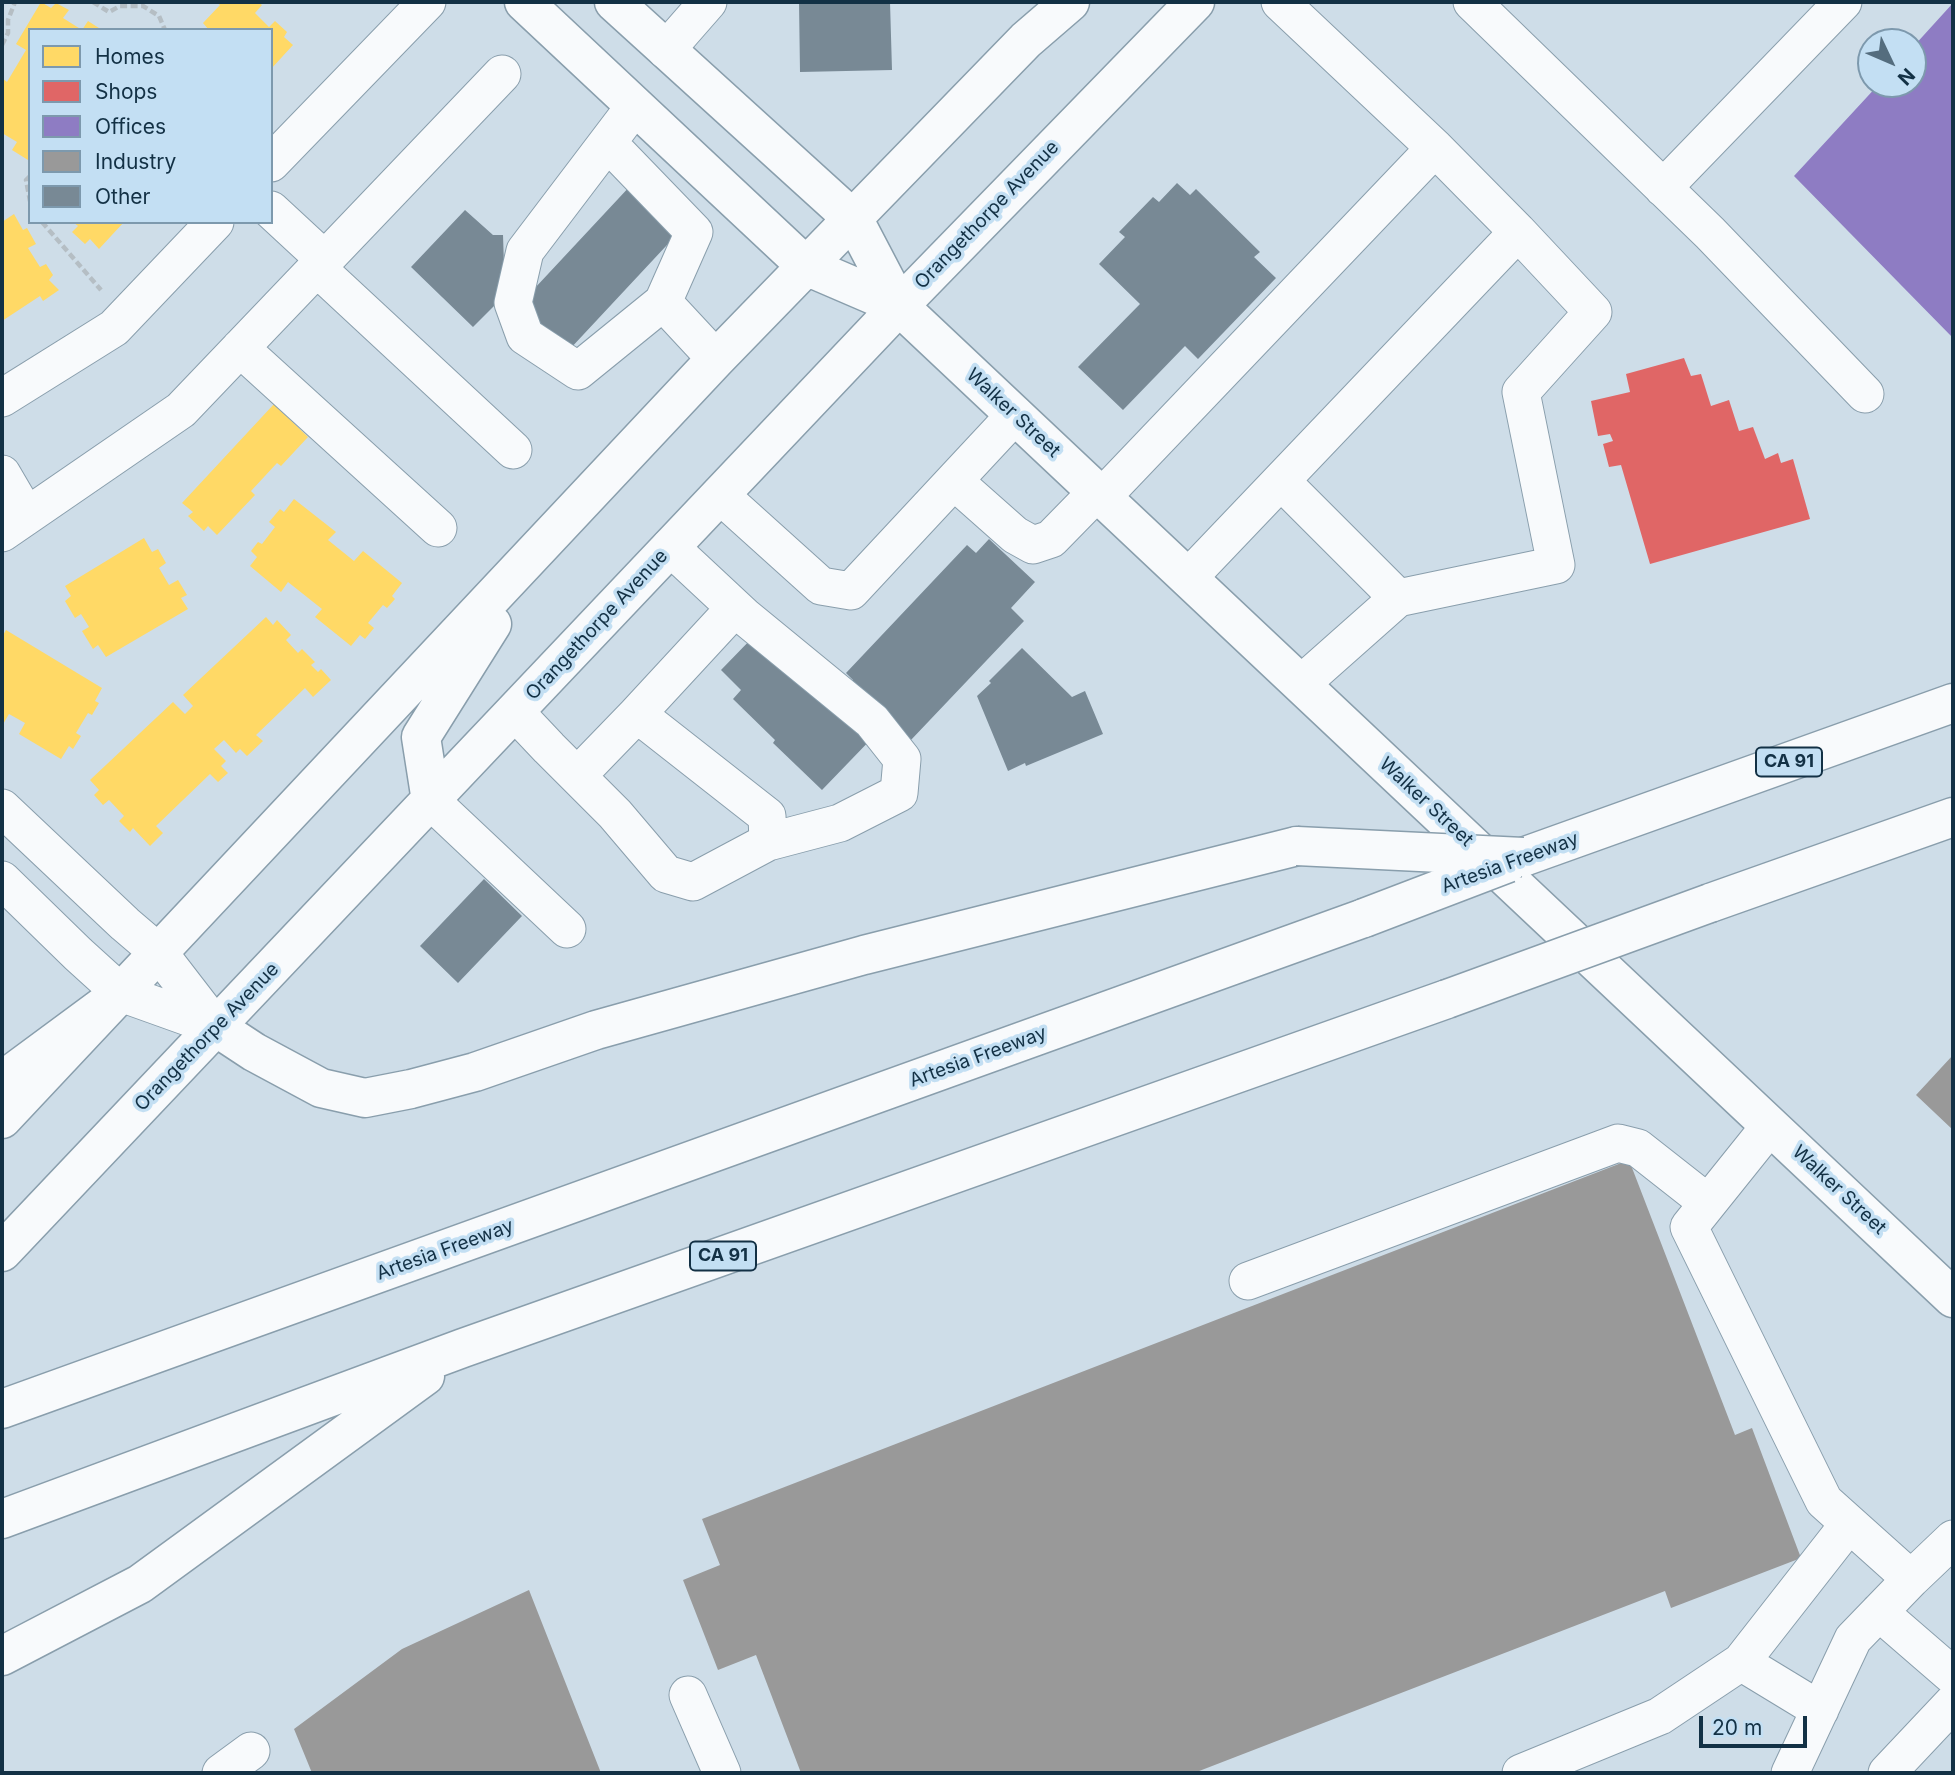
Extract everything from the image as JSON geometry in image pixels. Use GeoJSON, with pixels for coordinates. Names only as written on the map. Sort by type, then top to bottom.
{"type":"FeatureCollection","features":[{"type":"Feature","properties":{"kind":"main road","name":"Walker Street"},"geometry":{"type":"LineString","coordinates":[[524,2],[806,266],[899,306]]}},
{"type":"Feature","properties":{"kind":"main road","name":"Walker Street"},"geometry":{"type":"LineString","coordinates":[[614,2],[854,220],[899,306],[1953,1298]]}},
{"type":"Feature","properties":{"kind":"main road","name":"Orangethorpe Avenue"},"geometry":{"type":"LineString","coordinates":[[2,1252],[899,306],[1195,2]]}},
{"type":"Feature","properties":{"kind":"main road"},"geometry":{"type":"LineString","coordinates":[[2,1119],[716,359],[854,220],[1026,40],[1055,6]]}},
{"type":"Feature","properties":{"kind":"main road"},"geometry":{"type":"LineString","coordinates":[[431,801],[421,737],[540,549]]}},
{"type":"Feature","properties":{"kind":"main road","name":"Artesia Freeway"},"geometry":{"type":"LineString","coordinates":[[2,1409],[1953,703]]}},
{"type":"Feature","properties":{"kind":"main road","name":"CA 91"},"geometry":{"type":"LineString","coordinates":[[2,1519],[463,1348],[1953,817]]}},
{"type":"Feature","properties":{"kind":"main road"},"geometry":{"type":"LineString","coordinates":[[216,1027],[254,1052],[321,1088],[365,1098],[475,1072],[596,1030],[864,955],[1297,846],[1523,857]]}},
{"type":"Feature","properties":{"kind":"main road"},"geometry":{"type":"LineString","coordinates":[[2,1081],[121,993]]}},
{"type":"Feature","properties":{"kind":"main road"},"geometry":{"type":"LineString","coordinates":[[2,1656],[140,1584],[463,1348]]}},
{"type":"Feature","properties":{"kind":"street"},"geometry":{"type":"LineString","coordinates":[[666,50],[708,2]]}},
{"type":"Feature","properties":{"kind":"street"},"geometry":{"type":"LineString","coordinates":[[1280,2],[1435,148],[1593,312],[1521,392],[1556,565],[1398,598],[1301,684]]}},
{"type":"Feature","properties":{"kind":"street"},"geometry":{"type":"LineString","coordinates":[[1472,2],[1710,233],[1865,394]]}},
{"type":"Feature","properties":{"kind":"street"},"geometry":{"type":"LineString","coordinates":[[1663,188],[1843,2]]}},
{"type":"Feature","properties":{"kind":"street"},"geometry":{"type":"LineString","coordinates":[[273,161],[421,8]]}},
{"type":"Feature","properties":{"kind":"street"},"geometry":{"type":"LineString","coordinates":[[2,474],[14,524],[181,410],[502,74]]}},
{"type":"Feature","properties":{"kind":"street"},"geometry":{"type":"LineString","coordinates":[[608,143],[694,232],[663,302],[578,371],[525,336],[513,303],[526,251],[635,106]]}},
{"type":"Feature","properties":{"kind":"street"},"geometry":{"type":"LineString","coordinates":[[954,481],[1015,534],[1033,545],[1051,539],[1099,494],[1435,148]]}},
{"type":"Feature","properties":{"kind":"street"},"geometry":{"type":"LineString","coordinates":[[273,212],[321,264],[513,450]]}},
{"type":"Feature","properties":{"kind":"street"},"geometry":{"type":"LineString","coordinates":[[2,398],[114,328],[213,224]]}},
{"type":"Feature","properties":{"kind":"street"},"geometry":{"type":"LineString","coordinates":[[1188,578],[1518,232]]}},
{"type":"Feature","properties":{"kind":"street"},"geometry":{"type":"LineString","coordinates":[[663,302],[716,359]]}},
{"type":"Feature","properties":{"kind":"street"},"geometry":{"type":"LineString","coordinates":[[240,348],[438,528]]}},
{"type":"Feature","properties":{"kind":"street"},"geometry":{"type":"LineString","coordinates":[[720,495],[821,586],[851,591],[1015,415]]}},
{"type":"Feature","properties":{"kind":"street"},"geometry":{"type":"LineString","coordinates":[[1280,481],[1398,598]]}},
{"type":"Feature","properties":{"kind":"street"},"geometry":{"type":"LineString","coordinates":[[515,712],[615,814],[666,874],[693,882],[768,842],[840,823],[899,793],[902,759],[872,722],[735,608],[670,547]]}},
{"type":"Feature","properties":{"kind":"street"},"geometry":{"type":"LineString","coordinates":[[577,776],[735,608]]}},
{"type":"Feature","properties":{"kind":"street"},"geometry":{"type":"LineString","coordinates":[[637,714],[767,816],[768,842]]}},
{"type":"Feature","properties":{"kind":"street"},"geometry":{"type":"LineString","coordinates":[[431,801],[567,929]]}},
{"type":"Feature","properties":{"kind":"street"},"geometry":{"type":"LineString","coordinates":[[2,808],[159,953],[216,1027]]}},
{"type":"Feature","properties":{"kind":"street"},"geometry":{"type":"LineString","coordinates":[[2,880],[121,993],[216,1027]]}},
{"type":"Feature","properties":{"kind":"street"},"geometry":{"type":"LineString","coordinates":[[1770,1125],[1689,1227],[1824,1501],[1911,1579]]}},
{"type":"Feature","properties":{"kind":"street"},"geometry":{"type":"LineString","coordinates":[[1248,1281],[1618,1143],[1638,1147],[1708,1203]]}},
{"type":"Feature","properties":{"kind":"street"},"geometry":{"type":"LineString","coordinates":[[1521,1773],[1660,1716],[1741,1662],[1849,1524]]}},
{"type":"Feature","properties":{"kind":"street"},"geometry":{"type":"LineString","coordinates":[[1790,1773],[1853,1639],[1953,1539]]}},
{"type":"Feature","properties":{"kind":"street"},"geometry":{"type":"LineString","coordinates":[[1879,1612],[1953,1676]]}},
{"type":"Feature","properties":{"kind":"street"},"geometry":{"type":"LineString","coordinates":[[1741,1662],[1820,1710]]}},
{"type":"Feature","properties":{"kind":"street"},"geometry":{"type":"LineString","coordinates":[[688,1695],[722,1773]]}},
{"type":"Feature","properties":{"kind":"street"},"geometry":{"type":"LineString","coordinates":[[1887,1773],[1953,1703]]}},
{"type":"Feature","properties":{"kind":"street"},"geometry":{"type":"LineString","coordinates":[[221,1773],[251,1751]]}},
{"type":"Feature","properties":{"kind":"path"},"geometry":{"type":"LineString","coordinates":[[2,45],[8,33],[8,20],[15,2]]}},
{"type":"Feature","properties":{"kind":"path"},"geometry":{"type":"LineString","coordinates":[[93,2],[109,12],[120,6],[143,6],[159,16],[164,28]]}},
{"type":"Feature","properties":{"kind":"path"},"geometry":{"type":"LineString","coordinates":[[44,224],[125,317]]}},
{"type":"Feature","properties":{"kind":"building: Homes"},"geometry":{"type":"Polygon","coordinates":[[[41,2],[51,8],[56,3],[69,10],[63,18],[79,28],[28,28],[28,160],[12,150],[17,142],[2,133],[2,78],[7,82],[26,50],[16,44],[41,2]]]}},
{"type":"Feature","properties":{"kind":"building: Homes"},"geometry":{"type":"Polygon","coordinates":[[[216,2],[258,2],[262,5],[255,13],[269,27],[275,21],[287,32],[284,37],[293,45],[273,67],[273,28],[207,28],[203,23],[220,5],[216,2]]]}},
{"type":"Feature","properties":{"kind":"building: Homes"},"geometry":{"type":"Polygon","coordinates":[[[88,21],[99,28],[83,28],[88,21]]]}},
{"type":"Feature","properties":{"kind":"building: Homes"},"geometry":{"type":"Polygon","coordinates":[[[14,214],[23,230],[27,228],[36,244],[28,248],[40,267],[46,264],[53,275],[49,280],[59,290],[43,301],[40,296],[2,321],[2,222],[14,214]]]}},
{"type":"Feature","properties":{"kind":"building: Homes"},"geometry":{"type":"Polygon","coordinates":[[[76,224],[122,224],[99,249],[90,239],[85,244],[72,232],[78,226],[76,224]]]}},
{"type":"Feature","properties":{"kind":"building: Homes"},"geometry":{"type":"Polygon","coordinates":[[[274,404],[308,437],[281,466],[277,463],[251,491],[255,495],[217,535],[208,526],[204,531],[188,516],[193,512],[182,503],[274,404]]]}},
{"type":"Feature","properties":{"kind":"building: Homes"},"geometry":{"type":"Polygon","coordinates":[[[294,499],[336,532],[328,540],[354,561],[363,551],[402,583],[392,596],[395,599],[387,608],[383,605],[368,623],[374,628],[365,639],[360,635],[351,646],[315,617],[322,609],[288,582],[281,592],[250,566],[257,557],[251,551],[258,542],[262,544],[275,527],[269,522],[280,509],[284,512],[294,499]]]}},
{"type":"Feature","properties":{"kind":"building: Homes"},"geometry":{"type":"Polygon","coordinates":[[[144,538],[152,552],[158,549],[166,563],[159,568],[169,585],[178,580],[187,595],[181,598],[188,609],[106,657],[98,645],[93,649],[82,631],[89,627],[81,614],[75,618],[65,601],[71,596],[65,586],[144,538]]]}},
{"type":"Feature","properties":{"kind":"building: Homes"},"geometry":{"type":"Polygon","coordinates":[[[266,617],[273,625],[277,620],[291,635],[286,640],[298,653],[302,649],[315,662],[311,665],[318,672],[321,669],[331,680],[313,697],[305,688],[256,735],[263,741],[247,756],[240,749],[236,753],[224,740],[214,749],[226,761],[221,766],[228,773],[218,782],[210,774],[156,826],[163,833],[150,846],[133,828],[130,832],[119,821],[124,816],[109,800],[103,805],[94,795],[99,790],[90,780],[173,702],[185,714],[193,706],[183,695],[266,617]]]}},
{"type":"Feature","properties":{"kind":"building: Homes"},"geometry":{"type":"Polygon","coordinates":[[[6,630],[102,688],[95,701],[99,703],[92,715],[88,713],[76,733],[81,736],[73,749],[69,746],[61,759],[19,734],[25,723],[9,714],[2,726],[2,637],[6,630]]]}},
{"type":"Feature","properties":{"kind":"building: Shops"},"geometry":{"type":"Polygon","coordinates":[[[1684,358],[1691,376],[1701,374],[1711,406],[1729,400],[1739,431],[1753,427],[1765,459],[1778,453],[1781,463],[1793,459],[1810,519],[1650,564],[1621,465],[1609,467],[1603,444],[1613,441],[1610,434],[1598,436],[1591,401],[1630,392],[1626,374],[1684,358]]]}},
{"type":"Feature","properties":{"kind":"building: Offices"},"geometry":{"type":"Polygon","coordinates":[[[1953,3],[1953,338],[1794,176],[1866,98],[1927,98],[1927,32],[1953,3]]]}},
{"type":"Feature","properties":{"kind":"building: Industry"},"geometry":{"type":"Polygon","coordinates":[[[1953,1055],[1953,1130],[1916,1095],[1953,1055]]]}},
{"type":"Feature","properties":{"kind":"building: Industry"},"geometry":{"type":"Polygon","coordinates":[[[1629,1160],[1735,1435],[1752,1428],[1801,1558],[1671,1608],[1665,1591],[1194,1773],[801,1773],[756,1655],[718,1670],[683,1580],[720,1565],[702,1519],[1629,1160]]]}},
{"type":"Feature","properties":{"kind":"building: Industry"},"geometry":{"type":"Polygon","coordinates":[[[529,1590],[601,1773],[312,1773],[294,1729],[402,1649],[529,1590]]]}},
{"type":"Feature","properties":{"kind":"building: Other"},"geometry":{"type":"Polygon","coordinates":[[[799,2],[890,2],[892,70],[800,72],[799,2]]]}},
{"type":"Feature","properties":{"kind":"building: Other"},"geometry":{"type":"Polygon","coordinates":[[[1177,183],[1190,195],[1196,189],[1260,252],[1254,257],[1276,278],[1198,359],[1185,346],[1123,410],[1078,367],[1140,304],[1099,264],[1125,237],[1119,232],[1153,197],[1159,202],[1177,183]]]}},
{"type":"Feature","properties":{"kind":"building: Other"},"geometry":{"type":"Polygon","coordinates":[[[632,184],[681,230],[569,350],[520,304],[632,184]]]}},
{"type":"Feature","properties":{"kind":"building: Other"},"geometry":{"type":"Polygon","coordinates":[[[465,210],[493,235],[503,235],[505,295],[473,327],[411,267],[465,210]]]}},
{"type":"Feature","properties":{"kind":"building: Other"},"geometry":{"type":"Polygon","coordinates":[[[989,539],[1035,582],[1011,608],[1024,621],[910,741],[850,684],[853,680],[846,673],[967,545],[976,553],[989,539]]]}},
{"type":"Feature","properties":{"kind":"building: Other"},"geometry":{"type":"Polygon","coordinates":[[[755,635],[877,733],[822,790],[773,743],[775,740],[733,699],[741,690],[721,670],[755,635]]]}},
{"type":"Feature","properties":{"kind":"building: Other"},"geometry":{"type":"Polygon","coordinates":[[[1022,648],[1072,697],[1085,691],[1103,734],[1008,771],[977,696],[1022,648]]]}},
{"type":"Feature","properties":{"kind":"building: Other"},"geometry":{"type":"Polygon","coordinates":[[[484,879],[522,916],[458,983],[420,946],[484,879]]]}}]}
